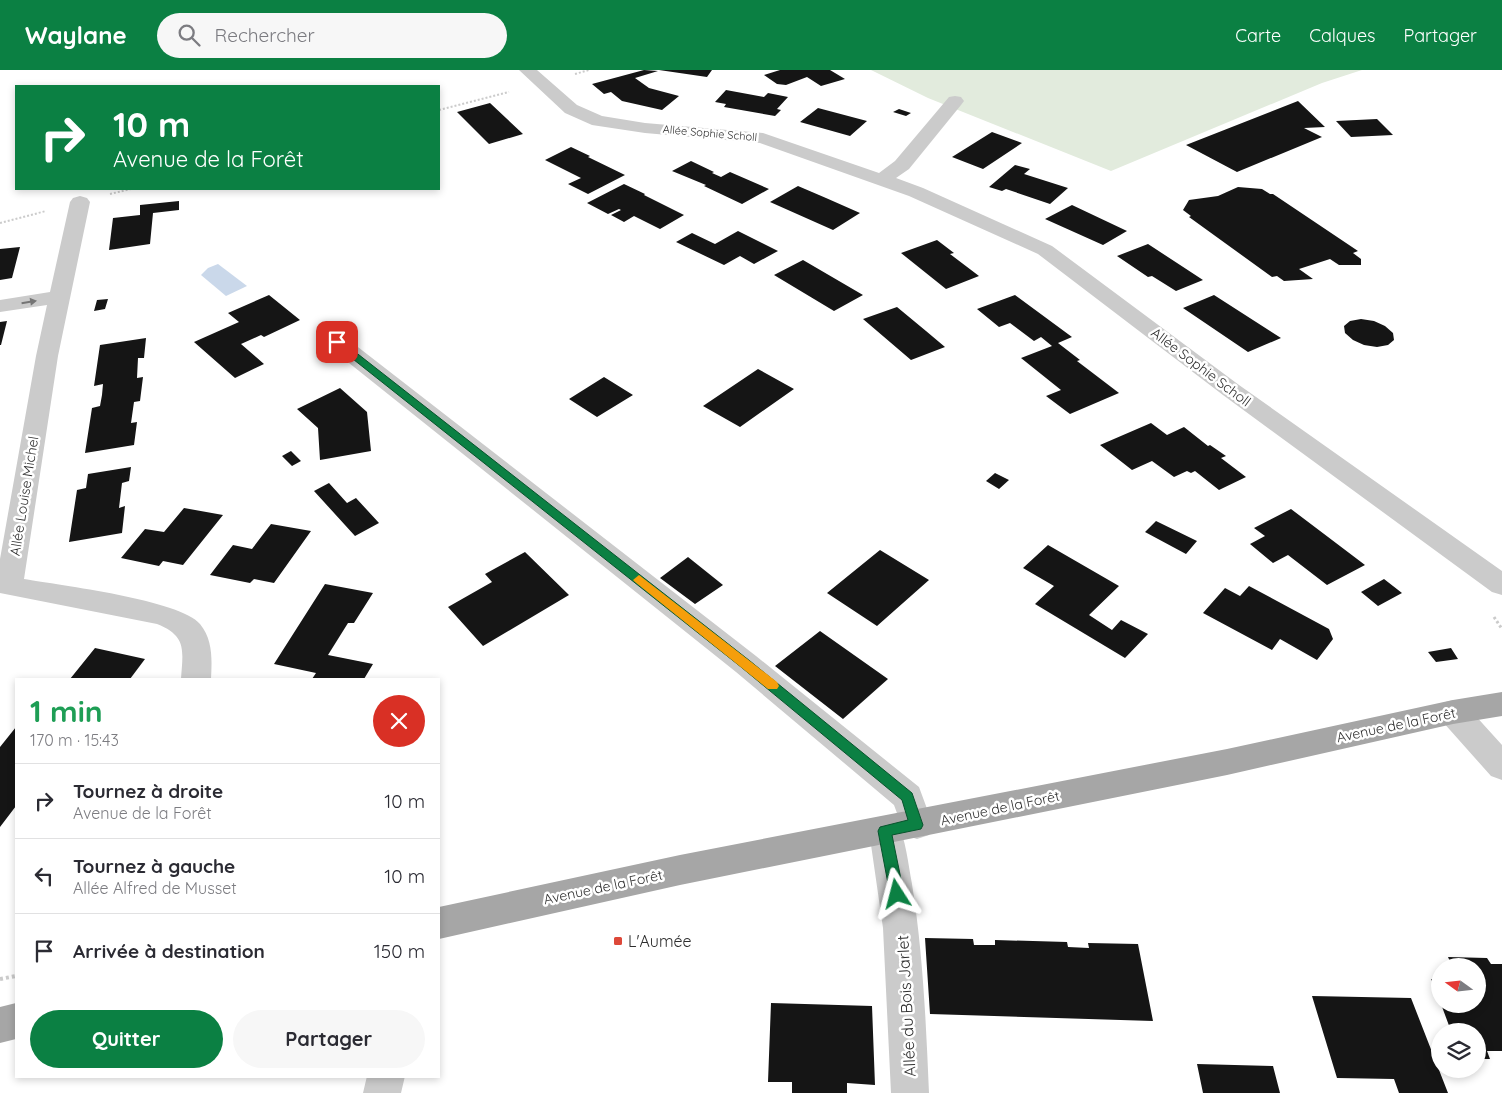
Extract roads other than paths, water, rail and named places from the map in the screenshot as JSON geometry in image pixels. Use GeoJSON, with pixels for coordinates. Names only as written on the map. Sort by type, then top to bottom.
{"type":"FeatureCollection","features":[{"type":"Feature","properties":{"kind":"main road","name":"Avenue de la Forêt"},"geometry":{"type":"LineString","coordinates":[[440,923],[680,870],[901,828],[1217,764],[1454,712],[1502,704]]}},
{"type":"Feature","properties":{"kind":"main road"},"geometry":{"type":"LineString","coordinates":[[0,1025],[15,1021]]}},
{"type":"Feature","properties":{"kind":"street","name":"Allée Sophie Scholl"},"geometry":{"type":"LineString","coordinates":[[535,76],[571,109],[598,121],[645,128],[763,138],[916,192],[1045,250],[1231,390],[1502,585]]}},
{"type":"Feature","properties":{"kind":"street"},"geometry":{"type":"LineString","coordinates":[[883,179],[902,165],[955,101]]}},
{"type":"Feature","properties":{"kind":"street","name":"Allée Louise Michel"},"geometry":{"type":"LineString","coordinates":[[80,202],[47,356],[5,585],[161,614],[179,620],[190,631],[197,650],[196,678]]}},
{"type":"Feature","properties":{"kind":"street"},"geometry":{"type":"LineString","coordinates":[[0,306],[59,297]]}},
{"type":"Feature","properties":{"kind":"street","name":"Allée du Bois Jarlet"},"geometry":{"type":"LineString","coordinates":[[337,342],[746,664],[908,797],[901,828],[891,856],[902,927],[910,1093]]}},
{"type":"Feature","properties":{"kind":"street"},"geometry":{"type":"LineString","coordinates":[[1454,712],[1502,767]]}},
{"type":"Feature","properties":{"kind":"street"},"geometry":{"type":"LineString","coordinates":[[382,1093],[386,1078]]}},
{"type":"Feature","properties":{"kind":"water"},"geometry":{"type":"Polygon","coordinates":[[[218,264],[247,286],[226,296],[201,275],[208,268],[218,264]]]}},
{"type":"Feature","properties":{"kind":"place","name":"L'Aumée"},"geometry":{"type":"Point","coordinates":[618,941]}}]}
